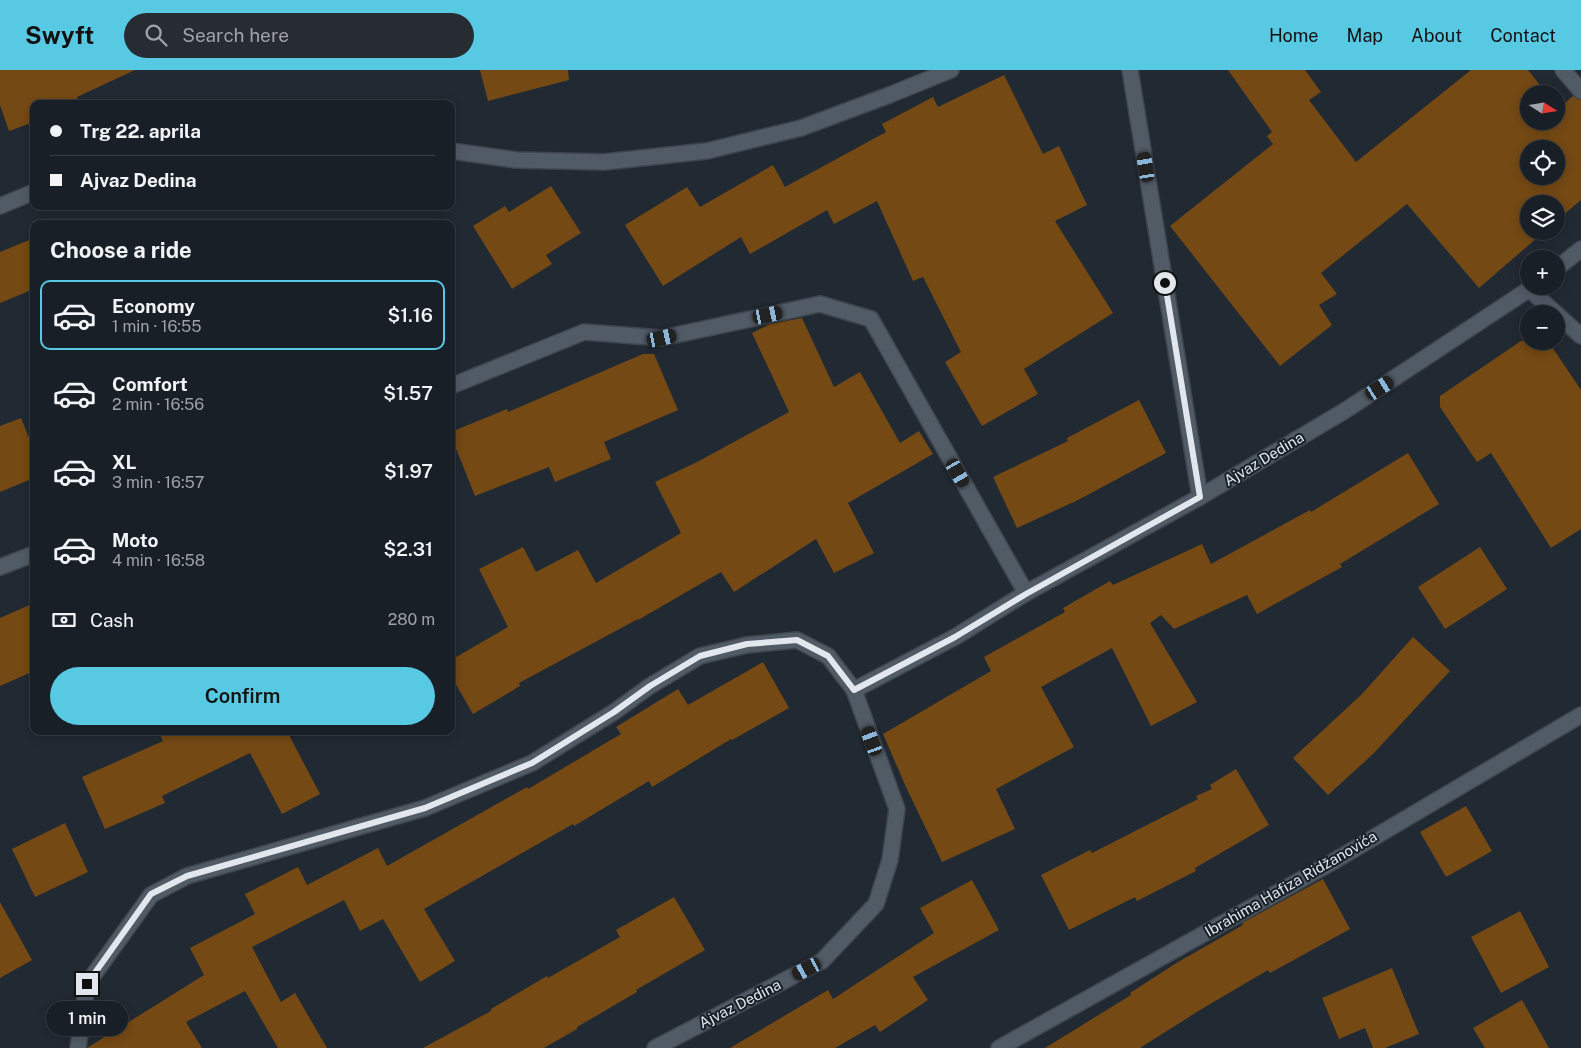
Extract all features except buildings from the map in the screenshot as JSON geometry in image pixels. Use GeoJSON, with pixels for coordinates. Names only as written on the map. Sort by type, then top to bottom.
{"type":"FeatureCollection","features":[{"type":"Feature","properties":{"kind":"street"},"geometry":{"type":"LineString","coordinates":[[455,152],[516,160],[604,162],[707,151],[801,128],[951,70]]}},
{"type":"Feature","properties":{"kind":"street"},"geometry":{"type":"LineString","coordinates":[[1130,70],[1200,497]]}},
{"type":"Feature","properties":{"kind":"street"},"geometry":{"type":"LineString","coordinates":[[1563,70],[1581,91]]}},
{"type":"Feature","properties":{"kind":"street"},"geometry":{"type":"LineString","coordinates":[[0,206],[30,194]]}},
{"type":"Feature","properties":{"kind":"street"},"geometry":{"type":"LineString","coordinates":[[1565,262],[1581,249]]}},
{"type":"Feature","properties":{"kind":"street","name":"Ajvaz Dedina"},"geometry":{"type":"LineString","coordinates":[[854,690],[955,637],[1026,594],[1200,497],[1346,410],[1521,295]]}},
{"type":"Feature","properties":{"kind":"street"},"geometry":{"type":"LineString","coordinates":[[1539,295],[1581,336]]}},
{"type":"Feature","properties":{"kind":"street"},"geometry":{"type":"LineString","coordinates":[[455,384],[584,332],[662,338],[820,304],[871,319],[1026,594]]}},
{"type":"Feature","properties":{"kind":"street"},"geometry":{"type":"LineString","coordinates":[[0,567],[30,556]]}},
{"type":"Feature","properties":{"kind":"street","name":"Ajvaz Dedina"},"geometry":{"type":"LineString","coordinates":[[78,1048],[87,984],[151,894],[187,876],[425,808],[532,763],[614,712],[650,686],[700,656],[747,644],[797,640],[828,656],[854,690],[897,809],[890,860],[876,904],[822,961],[655,1048]]}},
{"type":"Feature","properties":{"kind":"street","name":"Ibrahima Hafiza Ridžanovića"},"geometry":{"type":"LineString","coordinates":[[999,1048],[1329,864],[1581,715]]}},
{"type":"Feature","properties":{"kind":"route"},"geometry":{"type":"LineString","coordinates":[[87,984],[151,894],[187,876],[425,808],[532,763],[614,712],[650,686],[700,656],[747,644],[797,640],[828,656],[854,690],[955,637],[1026,594],[1200,497],[1165,283]]}}]}
